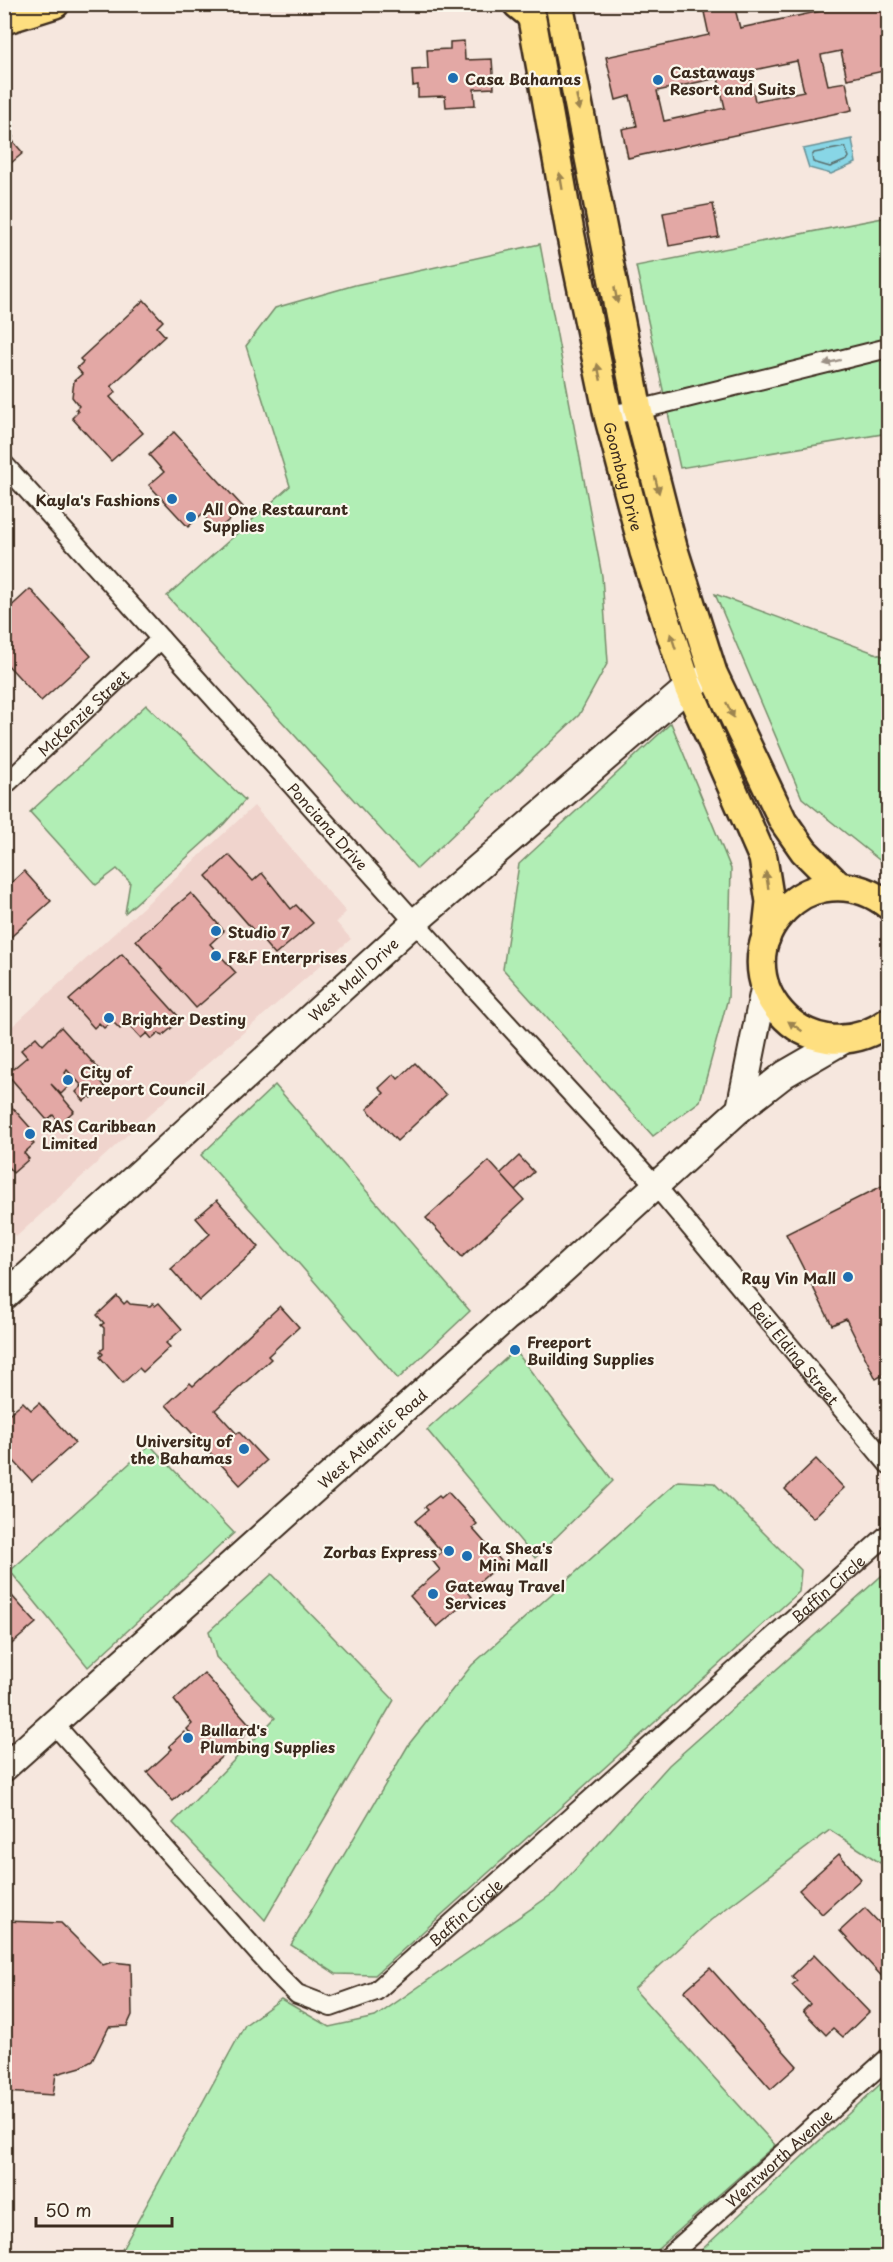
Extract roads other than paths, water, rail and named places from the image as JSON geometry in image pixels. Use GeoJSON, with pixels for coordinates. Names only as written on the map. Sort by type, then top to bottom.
{"type":"FeatureCollection","features":[{"type":"Feature","properties":{"kind":"main road"},"geometry":{"type":"LineString","coordinates":[[4,20],[55,4]]}},
{"type":"Feature","properties":{"kind":"main road","name":"Goombay Drive"},"geometry":{"type":"LineString","coordinates":[[517,4],[532,19],[570,232],[608,415],[644,552],[688,687],[763,858],[770,902],[762,961],[765,984]]}},
{"type":"Feature","properties":{"kind":"main road","name":"Goombay Drive"},"geometry":{"type":"LineString","coordinates":[[559,4],[638,410],[673,547],[713,674],[793,836],[820,869],[839,886]]}},
{"type":"Feature","properties":{"kind":"main road"},"geometry":{"type":"LineString","coordinates":[[570,232],[603,227]]}},
{"type":"Feature","properties":{"kind":"main road","name":"West Mall Drive"},"geometry":{"type":"LineString","coordinates":[[4,1297],[415,922],[688,687],[713,674]]}},
{"type":"Feature","properties":{"kind":"main road"},"geometry":{"type":"LineString","coordinates":[[766,938],[777,917],[794,900],[815,889],[839,886],[860,889],[879,897],[888,905]]}},
{"type":"Feature","properties":{"kind":"main road"},"geometry":{"type":"LineString","coordinates":[[765,984],[773,1003],[787,1020],[804,1032],[823,1039],[844,1040],[861,1037],[888,1022]]}},
{"type":"Feature","properties":{"kind":"main road"},"geometry":{"type":"LineString","coordinates":[[740,1109],[765,984]]}},
{"type":"Feature","properties":{"kind":"main road","name":"West Atlantic Road"},"geometry":{"type":"LineString","coordinates":[[4,1768],[740,1109],[785,1074],[844,1040]]}},
{"type":"Feature","properties":{"kind":"street"},"geometry":{"type":"LineString","coordinates":[[608,415],[638,410],[888,348]]}},
{"type":"Feature","properties":{"kind":"street","name":"Ponciana Drive"},"geometry":{"type":"LineString","coordinates":[[4,464],[415,922],[656,1186]]}},
{"type":"Feature","properties":{"kind":"street","name":"McKenzie Street"},"geometry":{"type":"LineString","coordinates":[[4,786],[161,639]]}},
{"type":"Feature","properties":{"kind":"street","name":"Reid Elding Street"},"geometry":{"type":"LineString","coordinates":[[656,1186],[888,1464]]}},
{"type":"Feature","properties":{"kind":"street","name":"Baffin Circle"},"geometry":{"type":"LineString","coordinates":[[53,1723],[278,1975],[297,1994],[331,2007],[376,1991],[888,1534]]}},
{"type":"Feature","properties":{"kind":"street","name":"Wentworth Avenue"},"geometry":{"type":"LineString","coordinates":[[667,2258],[888,2058]]}},
{"type":"Feature","properties":{"kind":"water"},"geometry":{"type":"Polygon","coordinates":[[[852,139],[856,163],[831,174],[809,168],[803,149],[852,139]]]}},
{"type":"Feature","properties":{"kind":"place","name":"Casa Bahamas"},"geometry":{"type":"Point","coordinates":[453,78]}},
{"type":"Feature","properties":{"kind":"place","name":"Castaways Resort and Suits"},"geometry":{"type":"Point","coordinates":[658,80]}},
{"type":"Feature","properties":{"kind":"place","name":"Kayla's Fashions"},"geometry":{"type":"Point","coordinates":[172,499]}},
{"type":"Feature","properties":{"kind":"place","name":"All One Restaurant Supplies"},"geometry":{"type":"Point","coordinates":[191,517]}},
{"type":"Feature","properties":{"kind":"place","name":"Studio 7"},"geometry":{"type":"Point","coordinates":[216,931]}},
{"type":"Feature","properties":{"kind":"place","name":"F&F Enterprises"},"geometry":{"type":"Point","coordinates":[216,956]}},
{"type":"Feature","properties":{"kind":"place","name":"Brighter Destiny"},"geometry":{"type":"Point","coordinates":[109,1018]}},
{"type":"Feature","properties":{"kind":"place","name":"City of Freeport Council"},"geometry":{"type":"Point","coordinates":[68,1080]}},
{"type":"Feature","properties":{"kind":"place","name":"RAS Caribbean Limited"},"geometry":{"type":"Point","coordinates":[30,1134]}},
{"type":"Feature","properties":{"kind":"place","name":"Ray Vin Mall"},"geometry":{"type":"Point","coordinates":[848,1277]}},
{"type":"Feature","properties":{"kind":"place","name":"Freeport Building Supplies"},"geometry":{"type":"Point","coordinates":[515,1350]}},
{"type":"Feature","properties":{"kind":"place","name":"University of the Bahamas"},"geometry":{"type":"Point","coordinates":[244,1449]}},
{"type":"Feature","properties":{"kind":"place","name":"Zorbas Express"},"geometry":{"type":"Point","coordinates":[449,1551]}},
{"type":"Feature","properties":{"kind":"place","name":"Ka Shea's Mini Mall"},"geometry":{"type":"Point","coordinates":[467,1556]}},
{"type":"Feature","properties":{"kind":"place","name":"Gateway Travel Services"},"geometry":{"type":"Point","coordinates":[433,1594]}},
{"type":"Feature","properties":{"kind":"place","name":"Bullard's Plumbing Supplies"},"geometry":{"type":"Point","coordinates":[188,1738]}}]}
